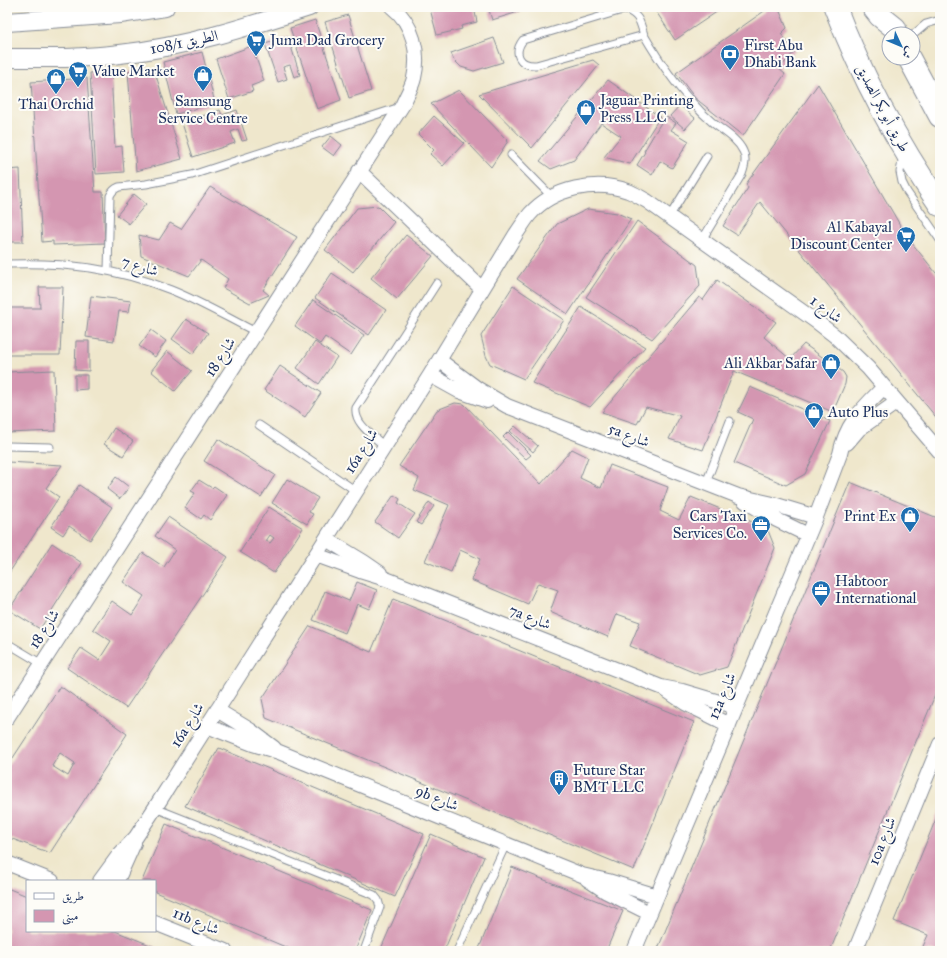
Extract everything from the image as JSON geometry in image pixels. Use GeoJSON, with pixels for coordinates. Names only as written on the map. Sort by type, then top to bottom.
{"type":"FeatureCollection","features":[{"type":"Feature","properties":{"kind":"main road","name":"طريق أبو بكر الصديق"},"geometry":{"type":"LineString","coordinates":[[835,7],[847,39],[871,88],[905,151],[940,205]]}},
{"type":"Feature","properties":{"kind":"main road"},"geometry":{"type":"LineString","coordinates":[[873,7],[880,16],[894,26]]}},
{"type":"Feature","properties":{"kind":"main road"},"geometry":{"type":"LineString","coordinates":[[887,7],[898,26]]}},
{"type":"Feature","properties":{"kind":"main road"},"geometry":{"type":"LineString","coordinates":[[913,66],[940,116]]}},
{"type":"Feature","properties":{"kind":"street"},"geometry":{"type":"LineString","coordinates":[[7,22],[120,14],[165,7]]}},
{"type":"Feature","properties":{"kind":"street","name":"108/1 الطريق"},"geometry":{"type":"LineString","coordinates":[[7,58],[72,58],[167,48],[213,37],[309,7]]}},
{"type":"Feature","properties":{"kind":"street","name":"شارع 18"},"geometry":{"type":"LineString","coordinates":[[7,718],[402,106],[414,79],[417,60],[415,42],[408,25],[397,10],[392,7]]}},
{"type":"Feature","properties":{"kind":"street"},"geometry":{"type":"LineString","coordinates":[[360,171],[482,289]]}},
{"type":"Feature","properties":{"kind":"street","name":"16a شارع"},"geometry":{"type":"LineString","coordinates":[[101,880],[119,855],[136,837],[155,808],[430,375],[516,234],[531,213],[552,197],[577,187],[602,185],[628,191],[647,201],[669,217]]}},
{"type":"Feature","properties":{"kind":"street","name":"شارع 1"},"geometry":{"type":"LineString","coordinates":[[669,217],[823,327],[852,352],[868,368],[940,452]]}},
{"type":"Feature","properties":{"kind":"street","name":"5a شارع"},"geometry":{"type":"LineString","coordinates":[[439,360],[478,389],[507,406]]}},
{"type":"Feature","properties":{"kind":"street","name":"5a شارع"},"geometry":{"type":"LineString","coordinates":[[430,375],[470,396],[507,406],[738,496],[773,504],[816,517]]}},
{"type":"Feature","properties":{"kind":"street","name":"12a شارع"},"geometry":{"type":"LineString","coordinates":[[634,951],[816,517],[840,454],[846,433],[862,408],[884,387]]}},
{"type":"Feature","properties":{"kind":"street","name":"12a شارع"},"geometry":{"type":"LineString","coordinates":[[840,454],[859,429],[897,402]]}},
{"type":"Feature","properties":{"kind":"street","name":"5a شارع"},"geometry":{"type":"LineString","coordinates":[[738,496],[761,511],[808,535]]}},
{"type":"Feature","properties":{"kind":"street","name":"7a شارع"},"geometry":{"type":"LineString","coordinates":[[326,539],[364,562],[386,578]]}},
{"type":"Feature","properties":{"kind":"street","name":"7a شارع"},"geometry":{"type":"LineString","coordinates":[[316,555],[360,571],[386,578],[661,687],[682,691],[736,707]]}},
{"type":"Feature","properties":{"kind":"street","name":"7a شارع"},"geometry":{"type":"LineString","coordinates":[[661,687],[685,703],[729,725]]}},
{"type":"Feature","properties":{"kind":"street","name":"9b شارع"},"geometry":{"type":"LineString","coordinates":[[217,710],[257,735],[279,752]]}},
{"type":"Feature","properties":{"kind":"street","name":"9b شارع"},"geometry":{"type":"LineString","coordinates":[[207,726],[253,744],[279,752],[582,875],[608,881],[657,896]]}},
{"type":"Feature","properties":{"kind":"street","name":"10a شارع"},"geometry":{"type":"LineString","coordinates":[[855,951],[940,744]]}},
{"type":"Feature","properties":{"kind":"street","name":"16a شارع"},"geometry":{"type":"LineString","coordinates":[[117,880],[136,837]]}},
{"type":"Feature","properties":{"kind":"street"},"geometry":{"type":"LineString","coordinates":[[7,863],[50,880]]}},
{"type":"Feature","properties":{"kind":"street","name":"9b شارع"},"geometry":{"type":"LineString","coordinates":[[582,875],[605,890],[649,913]]}},
{"type":"Feature","properties":{"kind":"street","name":"11b شارع"},"geometry":{"type":"LineString","coordinates":[[156,923],[225,951]]}},
{"type":"Feature","properties":{"kind":"lane"},"geometry":{"type":"LineString","coordinates":[[644,35],[536,65],[530,65],[519,58],[519,45],[530,37],[619,11],[626,10],[638,17],[644,35],[658,59],[674,81],[712,122],[739,144],[744,151],[745,159],[742,174],[702,240]]}},
{"type":"Feature","properties":{"kind":"lane"},"geometry":{"type":"LineString","coordinates":[[920,26],[940,20]]}},
{"type":"Feature","properties":{"kind":"lane"},"geometry":{"type":"LineString","coordinates":[[108,270],[110,196],[115,188],[169,180],[192,174],[402,106]]}},
{"type":"Feature","properties":{"kind":"lane"},"geometry":{"type":"LineString","coordinates":[[905,151],[901,161],[900,172],[902,182],[906,192],[940,240]]}},
{"type":"Feature","properties":{"kind":"lane"},"geometry":{"type":"LineString","coordinates":[[511,155],[552,197]]}},
{"type":"Feature","properties":{"kind":"lane"},"geometry":{"type":"LineString","coordinates":[[669,217],[707,156]]}},
{"type":"Feature","properties":{"kind":"lane","name":"شارع 7"},"geometry":{"type":"LineString","coordinates":[[7,264],[40,262],[74,265],[108,270],[141,279],[172,290],[256,332]]}},
{"type":"Feature","properties":{"kind":"lane"},"geometry":{"type":"LineString","coordinates":[[384,446],[358,420],[355,414],[356,408],[437,283]]}},
{"type":"Feature","properties":{"kind":"lane"},"geometry":{"type":"LineString","coordinates":[[706,483],[730,421]]}},
{"type":"Feature","properties":{"kind":"lane"},"geometry":{"type":"LineString","coordinates":[[259,425],[356,491]]}},
{"type":"Feature","properties":{"kind":"lane"},"geometry":{"type":"LineString","coordinates":[[7,446],[50,447]]}},
{"type":"Feature","properties":{"kind":"lane"},"geometry":{"type":"LineString","coordinates":[[7,643],[42,664]]}},
{"type":"Feature","properties":{"kind":"lane"},"geometry":{"type":"LineString","coordinates":[[155,808],[374,895],[378,900],[380,907],[364,951]]}},
{"type":"Feature","properties":{"kind":"lane"},"geometry":{"type":"LineString","coordinates":[[456,951],[506,844]]}},
{"type":"Feature","properties":{"kind":"building"},"geometry":{"type":"Polygon","coordinates":[[[431,7],[474,7],[477,22],[461,26],[462,29],[437,35],[430,9],[431,7]]]}},
{"type":"Feature","properties":{"kind":"building"},"geometry":{"type":"Polygon","coordinates":[[[488,7],[535,7],[492,20],[488,7]]]}},
{"type":"Feature","properties":{"kind":"building"},"geometry":{"type":"Polygon","coordinates":[[[653,7],[724,7],[675,40],[653,7]]]}},
{"type":"Feature","properties":{"kind":"building","name":"First Abu Dhabi Bank"},"geometry":{"type":"Polygon","coordinates":[[[770,7],[778,7],[787,28],[781,34],[795,51],[779,69],[785,74],[743,136],[695,98],[676,73],[770,7]]]}},
{"type":"Feature","properties":{"kind":"building"},"geometry":{"type":"Polygon","coordinates":[[[348,15],[371,91],[349,98],[325,22],[348,15]]]}},
{"type":"Feature","properties":{"kind":"building"},"geometry":{"type":"Polygon","coordinates":[[[315,20],[341,100],[317,109],[290,28],[315,20]]]}},
{"type":"Feature","properties":{"kind":"building"},"geometry":{"type":"Polygon","coordinates":[[[288,37],[300,75],[294,77],[290,65],[283,67],[287,79],[278,82],[265,44],[288,37]]]}},
{"type":"Feature","properties":{"kind":"building"},"geometry":{"type":"Polygon","coordinates":[[[494,38],[503,62],[474,71],[461,67],[454,60],[451,53],[494,38]]]}},
{"type":"Feature","properties":{"kind":"building"},"geometry":{"type":"Polygon","coordinates":[[[252,46],[264,81],[251,86],[253,91],[229,99],[216,59],[252,46]]]}},
{"type":"Feature","properties":{"kind":"building"},"geometry":{"type":"Polygon","coordinates":[[[202,52],[215,103],[176,114],[163,62],[202,52]]]}},
{"type":"Feature","properties":{"kind":"building"},"geometry":{"type":"Polygon","coordinates":[[[593,60],[599,65],[532,148],[479,94],[593,60]]]}},
{"type":"Feature","properties":{"kind":"building"},"geometry":{"type":"Polygon","coordinates":[[[154,69],[182,159],[136,171],[128,72],[154,69]]]}},
{"type":"Feature","properties":{"kind":"building"},"geometry":{"type":"Polygon","coordinates":[[[111,72],[115,147],[122,146],[124,172],[96,174],[90,73],[111,72]]]}},
{"type":"Feature","properties":{"kind":"building"},"geometry":{"type":"Polygon","coordinates":[[[87,78],[95,192],[103,192],[105,243],[53,245],[53,241],[42,242],[31,82],[87,78]]]}},
{"type":"Feature","properties":{"kind":"building"},"geometry":{"type":"Polygon","coordinates":[[[608,80],[660,117],[630,164],[604,157],[621,136],[601,123],[574,160],[551,169],[540,161],[608,80]]]}},
{"type":"Feature","properties":{"kind":"building"},"geometry":{"type":"Polygon","coordinates":[[[818,84],[907,237],[940,278],[940,422],[760,202],[737,235],[723,226],[748,188],[746,184],[818,84]]]}},
{"type":"Feature","properties":{"kind":"building"},"geometry":{"type":"Polygon","coordinates":[[[459,90],[508,141],[491,167],[431,104],[459,90]]]}},
{"type":"Feature","properties":{"kind":"building"},"geometry":{"type":"Polygon","coordinates":[[[680,105],[695,118],[685,129],[670,116],[680,105]]]}},
{"type":"Feature","properties":{"kind":"building"},"geometry":{"type":"Polygon","coordinates":[[[220,110],[222,115],[237,110],[247,140],[242,141],[238,129],[231,132],[235,143],[193,157],[182,123],[220,110]]]}},
{"type":"Feature","properties":{"kind":"building"},"geometry":{"type":"Polygon","coordinates":[[[434,116],[464,143],[443,166],[430,154],[434,150],[418,134],[434,116]]]}},
{"type":"Feature","properties":{"kind":"building"},"geometry":{"type":"Polygon","coordinates":[[[665,116],[676,123],[671,130],[689,141],[672,168],[660,161],[652,175],[637,165],[665,116]]]}},
{"type":"Feature","properties":{"kind":"building"},"geometry":{"type":"Polygon","coordinates":[[[331,136],[342,145],[334,156],[322,147],[331,136]]]}},
{"type":"Feature","properties":{"kind":"building"},"geometry":{"type":"Polygon","coordinates":[[[20,169],[23,242],[7,242],[7,170],[20,169]]]}},
{"type":"Feature","properties":{"kind":"building"},"geometry":{"type":"Polygon","coordinates":[[[210,187],[297,237],[263,290],[269,295],[250,303],[223,288],[228,279],[201,260],[189,276],[141,256],[139,235],[159,240],[170,223],[181,229],[210,187]]]}},
{"type":"Feature","properties":{"kind":"building"},"geometry":{"type":"Polygon","coordinates":[[[134,194],[146,204],[129,224],[117,215],[134,194]]]}},
{"type":"Feature","properties":{"kind":"building"},"geometry":{"type":"Polygon","coordinates":[[[378,206],[394,222],[353,272],[325,250],[357,208],[378,206]]]}},
{"type":"Feature","properties":{"kind":"building"},"geometry":{"type":"Polygon","coordinates":[[[588,209],[617,213],[631,219],[568,314],[517,279],[557,224],[588,209]]]}},
{"type":"Feature","properties":{"kind":"building"},"geometry":{"type":"Polygon","coordinates":[[[637,221],[697,265],[700,286],[652,339],[586,297],[637,221]]]}},
{"type":"Feature","properties":{"kind":"building"},"geometry":{"type":"Polygon","coordinates":[[[406,235],[433,256],[397,299],[371,278],[406,235]]]}},
{"type":"Feature","properties":{"kind":"building"},"geometry":{"type":"Polygon","coordinates":[[[332,273],[386,310],[369,335],[315,298],[332,273]]]}},
{"type":"Feature","properties":{"kind":"building"},"geometry":{"type":"Polygon","coordinates":[[[717,280],[776,322],[764,337],[790,359],[804,344],[843,372],[846,377],[845,384],[833,412],[734,371],[703,450],[669,439],[680,416],[646,407],[637,424],[602,412],[699,297],[703,300],[717,280]]]}},
{"type":"Feature","properties":{"kind":"building"},"geometry":{"type":"Polygon","coordinates":[[[7,284],[9,308],[40,308],[39,287],[63,287],[60,355],[7,355],[7,284]]]}},
{"type":"Feature","properties":{"kind":"building"},"geometry":{"type":"Polygon","coordinates":[[[513,286],[564,320],[524,379],[490,364],[486,356],[481,336],[513,286]]]}},
{"type":"Feature","properties":{"kind":"building"},"geometry":{"type":"Polygon","coordinates":[[[91,296],[131,301],[129,312],[119,311],[114,341],[86,337],[91,296]]]}},
{"type":"Feature","properties":{"kind":"building"},"geometry":{"type":"Polygon","coordinates":[[[313,300],[364,335],[351,355],[325,337],[320,344],[295,326],[313,300]]]}},
{"type":"Feature","properties":{"kind":"building"},"geometry":{"type":"Polygon","coordinates":[[[581,307],[645,347],[590,407],[532,383],[581,307]]]}},
{"type":"Feature","properties":{"kind":"building"},"geometry":{"type":"Polygon","coordinates":[[[186,319],[208,333],[193,354],[172,339],[186,319]]]}},
{"type":"Feature","properties":{"kind":"building"},"geometry":{"type":"Polygon","coordinates":[[[151,330],[166,341],[155,357],[139,346],[151,330]]]}},
{"type":"Feature","properties":{"kind":"building"},"geometry":{"type":"Polygon","coordinates":[[[76,341],[89,341],[89,371],[75,370],[76,341]]]}},
{"type":"Feature","properties":{"kind":"building"},"geometry":{"type":"Polygon","coordinates":[[[315,342],[337,357],[319,384],[297,368],[315,342]]]}},
{"type":"Feature","properties":{"kind":"building"},"geometry":{"type":"Polygon","coordinates":[[[167,351],[192,371],[175,391],[151,371],[167,351]]]}},
{"type":"Feature","properties":{"kind":"building"},"geometry":{"type":"Polygon","coordinates":[[[280,366],[321,393],[305,417],[264,390],[280,366]]]}},
{"type":"Feature","properties":{"kind":"building"},"geometry":{"type":"Polygon","coordinates":[[[54,370],[56,431],[7,433],[7,372],[54,370]]]}},
{"type":"Feature","properties":{"kind":"building"},"geometry":{"type":"Polygon","coordinates":[[[75,375],[87,375],[87,389],[75,390],[75,375]]]}},
{"type":"Feature","properties":{"kind":"building"},"geometry":{"type":"Polygon","coordinates":[[[750,387],[830,421],[805,474],[786,485],[734,463],[753,419],[738,412],[750,387]]]}},
{"type":"Feature","properties":{"kind":"building"},"geometry":{"type":"Polygon","coordinates":[[[455,403],[464,404],[541,484],[572,449],[588,457],[580,478],[601,488],[610,465],[668,487],[660,511],[679,520],[691,497],[767,528],[775,548],[727,667],[700,675],[630,646],[640,622],[617,614],[608,637],[550,612],[558,590],[538,583],[528,604],[471,580],[480,559],[460,550],[451,572],[425,561],[449,505],[414,490],[419,478],[399,466],[437,410],[455,403]]]}},
{"type":"Feature","properties":{"kind":"building"},"geometry":{"type":"Polygon","coordinates":[[[515,426],[538,446],[533,452],[510,431],[515,426]]]}},
{"type":"Feature","properties":{"kind":"building"},"geometry":{"type":"Polygon","coordinates":[[[114,428],[133,441],[123,456],[104,444],[114,428]]]}},
{"type":"Feature","properties":{"kind":"building"},"geometry":{"type":"Polygon","coordinates":[[[508,432],[531,455],[526,459],[503,437],[508,432]]]}},
{"type":"Feature","properties":{"kind":"building"},"geometry":{"type":"Polygon","coordinates":[[[218,439],[275,475],[261,497],[204,461],[218,439]]]}},
{"type":"Feature","properties":{"kind":"building"},"geometry":{"type":"Polygon","coordinates":[[[7,462],[62,465],[46,488],[59,497],[7,576],[7,462]]]}},
{"type":"Feature","properties":{"kind":"building"},"geometry":{"type":"Polygon","coordinates":[[[116,477],[129,487],[120,499],[107,489],[116,477]]]}},
{"type":"Feature","properties":{"kind":"building"},"geometry":{"type":"Polygon","coordinates":[[[287,479],[318,498],[309,512],[313,514],[307,524],[272,503],[287,479]]]}},
{"type":"Feature","properties":{"kind":"building"},"geometry":{"type":"Polygon","coordinates":[[[199,480],[212,488],[214,486],[227,495],[210,520],[204,515],[201,519],[185,508],[195,493],[191,491],[199,480]]]}},
{"type":"Feature","properties":{"kind":"building"},"geometry":{"type":"Polygon","coordinates":[[[850,482],[940,519],[940,683],[830,951],[657,951],[850,482]]]}},
{"type":"Feature","properties":{"kind":"building"},"geometry":{"type":"Polygon","coordinates":[[[79,485],[112,507],[90,540],[69,526],[63,535],[51,527],[79,485]]]}},
{"type":"Feature","properties":{"kind":"building"},"geometry":{"type":"Polygon","coordinates":[[[394,495],[400,499],[398,503],[415,514],[398,538],[375,522],[394,495]]]}},
{"type":"Feature","properties":{"kind":"building"},"geometry":{"type":"Polygon","coordinates":[[[429,502],[434,506],[421,525],[416,522],[429,502]]]}},
{"type":"Feature","properties":{"kind":"building"},"geometry":{"type":"Polygon","coordinates":[[[269,507],[303,528],[274,573],[240,552],[269,507]],[[270,535],[266,541],[270,543],[274,538],[270,535]]]}},
{"type":"Feature","properties":{"kind":"building"},"geometry":{"type":"Polygon","coordinates":[[[168,517],[228,557],[126,708],[67,668],[81,648],[99,660],[111,641],[93,629],[112,601],[132,615],[144,596],[123,582],[143,553],[164,567],[175,550],[155,536],[168,517]]]}},
{"type":"Feature","properties":{"kind":"building"},"geometry":{"type":"Polygon","coordinates":[[[52,543],[82,563],[40,629],[9,610],[52,543]]]}},
{"type":"Feature","properties":{"kind":"building"},"geometry":{"type":"Polygon","coordinates":[[[357,582],[377,590],[369,609],[357,604],[345,633],[313,620],[325,591],[349,601],[357,582]]]}},
{"type":"Feature","properties":{"kind":"building","name":"Future Star BMT LLC"},"geometry":{"type":"Polygon","coordinates":[[[393,599],[694,722],[634,870],[266,718],[262,699],[310,626],[371,652],[393,599]]]}},
{"type":"Feature","properties":{"kind":"building"},"geometry":{"type":"Polygon","coordinates":[[[60,686],[127,734],[50,853],[7,837],[7,767],[60,686]],[[60,753],[52,766],[68,776],[75,763],[60,753]]]}},
{"type":"Feature","properties":{"kind":"building"},"geometry":{"type":"Polygon","coordinates":[[[219,748],[424,834],[395,897],[185,806],[219,748]]]}},
{"type":"Feature","properties":{"kind":"building"},"geometry":{"type":"Polygon","coordinates":[[[940,809],[940,951],[921,951],[928,935],[894,921],[940,809]]]}},
{"type":"Feature","properties":{"kind":"building"},"geometry":{"type":"Polygon","coordinates":[[[166,824],[372,910],[355,951],[295,951],[156,892],[156,880],[142,880],[166,824]]]}},
{"type":"Feature","properties":{"kind":"building"},"geometry":{"type":"Polygon","coordinates":[[[431,834],[484,857],[444,951],[380,951],[431,834]]]}},
{"type":"Feature","properties":{"kind":"building"},"geometry":{"type":"Polygon","coordinates":[[[512,867],[623,911],[606,951],[478,951],[512,867]]]}},
{"type":"Feature","properties":{"kind":"building"},"geometry":{"type":"Polygon","coordinates":[[[7,888],[26,896],[26,932],[118,932],[165,951],[7,951],[7,888]]]}},
{"type":"Feature","properties":{"kind":"place","name":"Juma Dad Grocery"},"geometry":{"type":"Point","coordinates":[256,57]}},
{"type":"Feature","properties":{"kind":"place","name":"First Abu Dhabi Bank"},"geometry":{"type":"Point","coordinates":[730,71]}},
{"type":"Feature","properties":{"kind":"place","name":"Value Market"},"geometry":{"type":"Point","coordinates":[78,88]}},
{"type":"Feature","properties":{"kind":"place","name":"Samsung Service Centre"},"geometry":{"type":"Point","coordinates":[203,92]}},
{"type":"Feature","properties":{"kind":"place","name":"Thai Orchid"},"geometry":{"type":"Point","coordinates":[56,95]}},
{"type":"Feature","properties":{"kind":"place","name":"Jaguar Printing Press LLC"},"geometry":{"type":"Point","coordinates":[586,126]}},
{"type":"Feature","properties":{"kind":"place","name":"Al Kabayal Discount Center"},"geometry":{"type":"Point","coordinates":[906,253]}},
{"type":"Feature","properties":{"kind":"place","name":"Ali Akbar Safar"},"geometry":{"type":"Point","coordinates":[831,380]}},
{"type":"Feature","properties":{"kind":"place","name":"Auto Plus"},"geometry":{"type":"Point","coordinates":[814,429]}},
{"type":"Feature","properties":{"kind":"place","name":"Print Ex"},"geometry":{"type":"Point","coordinates":[910,533]}},
{"type":"Feature","properties":{"kind":"place","name":"Cars Taxi Services Co."},"geometry":{"type":"Point","coordinates":[761,542]}},
{"type":"Feature","properties":{"kind":"place","name":"Habtoor International"},"geometry":{"type":"Point","coordinates":[821,607]}},
{"type":"Feature","properties":{"kind":"place","name":"Future Star BMT LLC"},"geometry":{"type":"Point","coordinates":[559,796]}}]}
